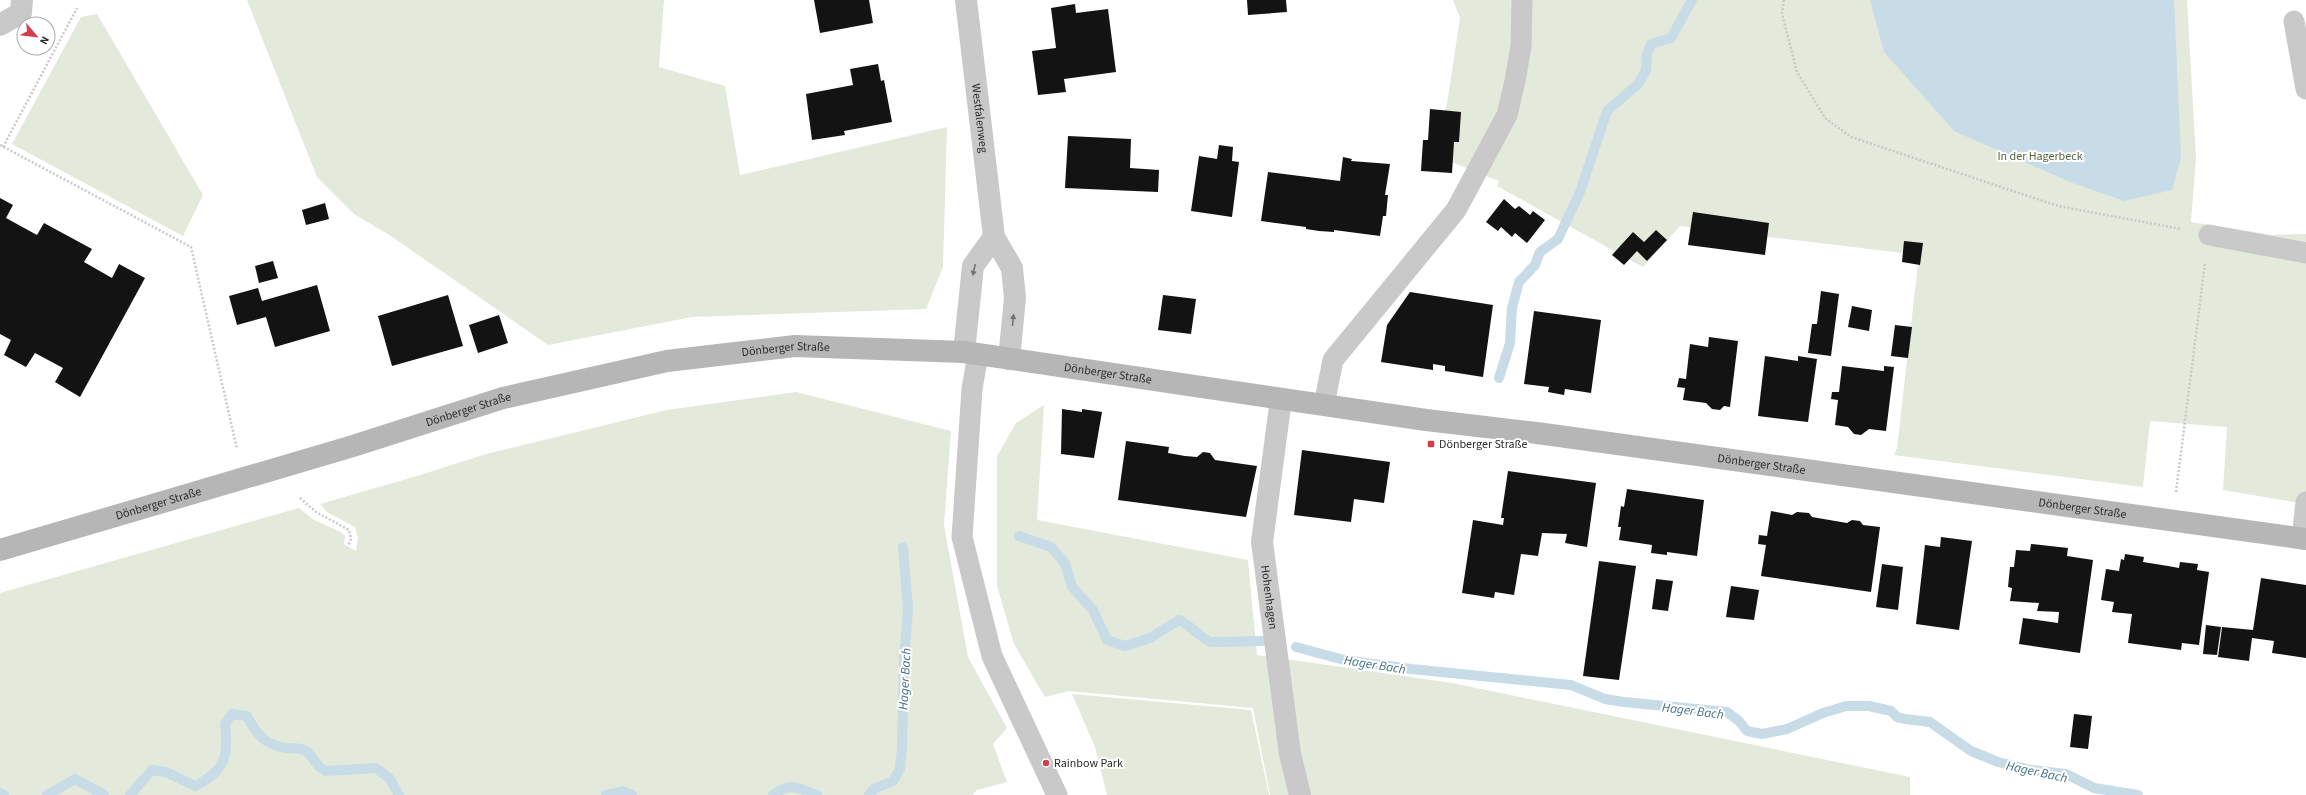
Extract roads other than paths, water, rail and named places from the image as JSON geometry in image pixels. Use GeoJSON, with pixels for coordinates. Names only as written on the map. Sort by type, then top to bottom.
{"type":"FeatureCollection","features":[{"type":"Feature","properties":{"kind":"street"},"geometry":{"type":"LineString","coordinates":[[0,25],[21,13],[22,0]]}},
{"type":"Feature","properties":{"kind":"street","name":"Westfalenweg"},"geometry":{"type":"LineString","coordinates":[[966,0],[994,237],[1012,268],[1015,298],[1009,359]]}},
{"type":"Feature","properties":{"kind":"street"},"geometry":{"type":"LineString","coordinates":[[971,353],[973,266],[994,237]]}},
{"type":"Feature","properties":{"kind":"street","name":"Dönberger Straße"},"geometry":{"type":"LineString","coordinates":[[0,550],[353,446],[503,398],[667,360],[795,346],[971,353],[1324,405],[2304,539]]}},
{"type":"Feature","properties":{"kind":"street","name":"Hohenhagen"},"geometry":{"type":"LineString","coordinates":[[1282,399],[1262,542],[1290,754],[1300,795]]}},
{"type":"Feature","properties":{"kind":"lane"},"geometry":{"type":"LineString","coordinates":[[1324,405],[1333,360],[1456,210],[1507,115],[1516,81],[1521,46],[1522,0]]}},
{"type":"Feature","properties":{"kind":"lane"},"geometry":{"type":"LineString","coordinates":[[2294,21],[2306,89]]}},
{"type":"Feature","properties":{"kind":"lane"},"geometry":{"type":"LineString","coordinates":[[2209,235],[2306,253]]}},
{"type":"Feature","properties":{"kind":"lane"},"geometry":{"type":"LineString","coordinates":[[971,353],[972,389],[962,537],[992,656],[1057,795]]}},
{"type":"Feature","properties":{"kind":"lane"},"geometry":{"type":"LineString","coordinates":[[2304,539],[2306,502]]}},
{"type":"Feature","properties":{"kind":"water"},"geometry":{"type":"Polygon","coordinates":[[[1870,0],[2174,0],[2181,158],[2172,190],[2124,201],[2070,182],[1954,131],[1884,52],[1870,0]]]}},
{"type":"Feature","properties":{"kind":"waterway"},"geometry":{"type":"LineString","coordinates":[[1499,378],[1510,343],[1512,308],[1519,282],[1535,265],[1540,252],[1558,239],[1580,192],[1607,111],[1638,84],[1646,70],[1647,54],[1651,44],[1671,38],[1692,0]]}},
{"type":"Feature","properties":{"kind":"waterway","name":"Hager Bach"},"geometry":{"type":"LineString","coordinates":[[1019,536],[1051,547],[1065,563],[1072,587],[1093,610],[1107,640],[1125,646],[1150,638],[1179,620],[1211,642],[1262,641]]}},
{"type":"Feature","properties":{"kind":"waterway","name":"Hager Bach"},"geometry":{"type":"LineString","coordinates":[[869,795],[874,789],[893,781],[900,769],[902,748],[904,659],[908,610],[903,547]]}},
{"type":"Feature","properties":{"kind":"waterway","name":"Hager Bach"},"geometry":{"type":"LineString","coordinates":[[1296,647],[1344,660],[1411,669],[1571,685],[1605,699],[1727,712],[1739,721],[1747,731],[1762,734],[1787,729],[1823,713],[1846,706],[1869,706],[1891,711],[1897,717],[1930,722],[1971,751],[1998,762],[2031,770],[2066,774],[2094,788],[2138,795]]}},
{"type":"Feature","properties":{"kind":"waterway","name":"Hager Bach"},"geometry":{"type":"LineString","coordinates":[[130,795],[152,770],[166,772],[195,786],[213,774],[223,761],[226,745],[225,724],[232,714],[247,716],[262,738],[272,744],[279,747],[304,750],[319,767],[326,771],[376,768],[390,779],[399,795]]}},
{"type":"Feature","properties":{"kind":"waterway","name":"Hager Bach"},"geometry":{"type":"LineString","coordinates":[[47,795],[75,779],[104,795]]}},
{"type":"Feature","properties":{"kind":"waterway","name":"Hager Bach"},"geometry":{"type":"LineString","coordinates":[[773,795],[785,788],[790,787],[799,788],[817,795]]}},
{"type":"Feature","properties":{"kind":"waterway","name":"Hager Bach"},"geometry":{"type":"LineString","coordinates":[[606,795],[623,791],[632,795]]}},
{"type":"Feature","properties":{"kind":"waterway","name":"Hager Bach"},"geometry":{"type":"LineString","coordinates":[[0,793],[4,795]]}},
{"type":"Feature","properties":{"kind":"place","name":"Dönberger Straße"},"geometry":{"type":"Point","coordinates":[1431,444]}},
{"type":"Feature","properties":{"kind":"place","name":"Rainbow Park"},"geometry":{"type":"Point","coordinates":[1046,763]}},
{"type":"Feature","properties":{"kind":"park label","name":"In der Hagerbeck"},"geometry":{"type":"Point","coordinates":[2040,156]}}]}
